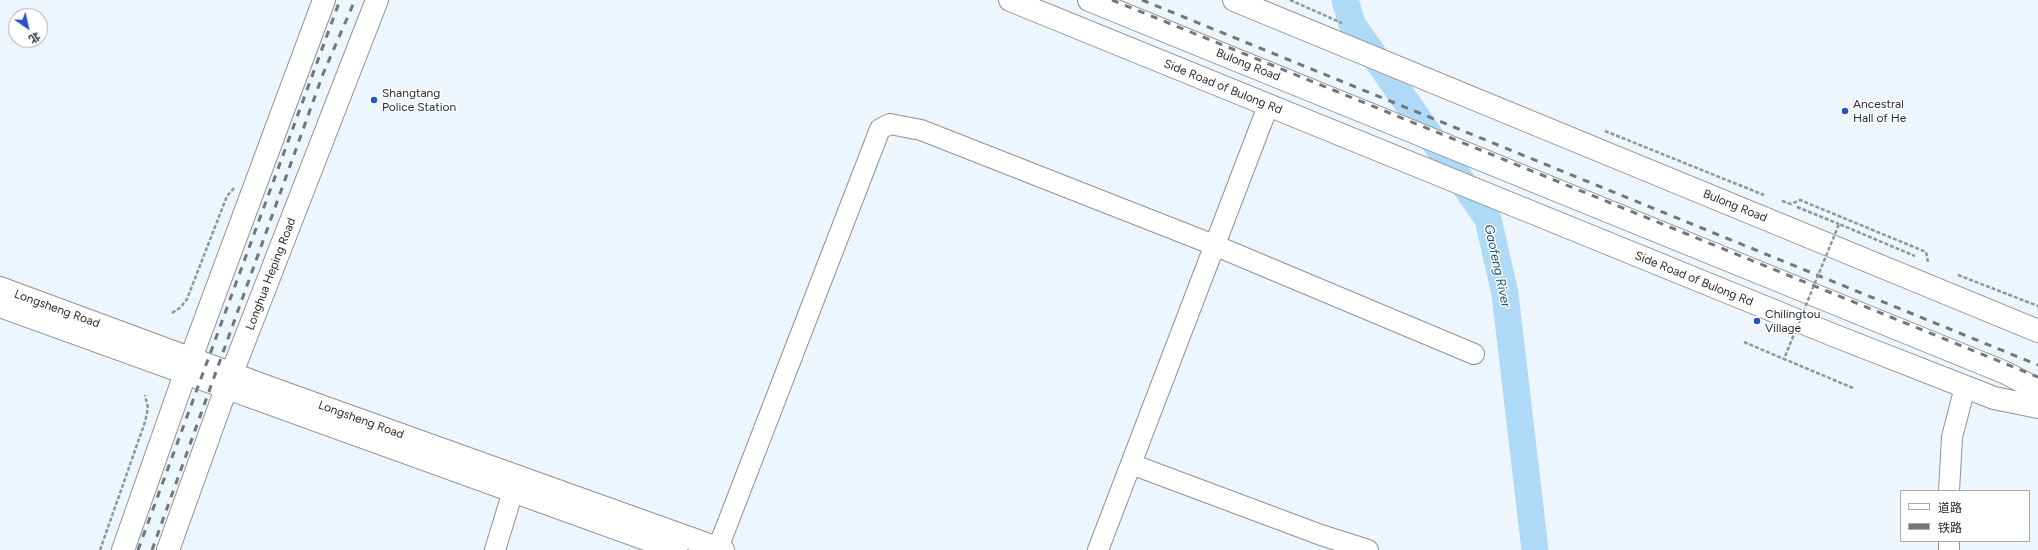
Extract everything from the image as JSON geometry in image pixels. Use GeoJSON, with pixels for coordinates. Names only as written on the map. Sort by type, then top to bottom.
{"type":"FeatureCollection","features":[{"type":"Feature","properties":{"kind":"main road"},"geometry":{"type":"LineString","coordinates":[[123,550],[188,366],[324,0]]}},
{"type":"Feature","properties":{"kind":"main road","name":"Longhua Heping Road"},"geometry":{"type":"LineString","coordinates":[[168,550],[230,381],[376,0]]}},
{"type":"Feature","properties":{"kind":"main road","name":"Side Road of Bulong Rd"},"geometry":{"type":"LineString","coordinates":[[1010,0],[1486,195],[1965,387],[1994,398],[2038,407]]}},
{"type":"Feature","properties":{"kind":"main road","name":"Bulong Road"},"geometry":{"type":"LineString","coordinates":[[1089,0],[2006,373],[2038,390]]}},
{"type":"Feature","properties":{"kind":"main road","name":"Bulong Road"},"geometry":{"type":"LineString","coordinates":[[1234,0],[1432,80],[2038,331]]}},
{"type":"Feature","properties":{"kind":"main road","name":"Longsheng Road"},"geometry":{"type":"LineString","coordinates":[[0,288],[188,366]]}},
{"type":"Feature","properties":{"kind":"main road","name":"Longsheng Road"},"geometry":{"type":"LineString","coordinates":[[0,306],[188,366],[721,549]]}},
{"type":"Feature","properties":{"kind":"main road","name":"Longsheng Road"},"geometry":{"type":"LineString","coordinates":[[230,381],[511,498],[676,550]]}},
{"type":"Feature","properties":{"kind":"street"},"geometry":{"type":"LineString","coordinates":[[1098,550],[1268,106]]}},
{"type":"Feature","properties":{"kind":"street"},"geometry":{"type":"LineString","coordinates":[[721,549],[880,129],[890,124],[921,130],[1214,245],[1474,354]]}},
{"type":"Feature","properties":{"kind":"street"},"geometry":{"type":"LineString","coordinates":[[1949,490],[1952,436],[1965,387]]}},
{"type":"Feature","properties":{"kind":"street"},"geometry":{"type":"LineString","coordinates":[[1131,464],[1321,535],[1368,550]]}},
{"type":"Feature","properties":{"kind":"street"},"geometry":{"type":"LineString","coordinates":[[495,550],[511,498]]}},
{"type":"Feature","properties":{"kind":"path"},"geometry":{"type":"LineString","coordinates":[[1290,0],[1334,19]]}},
{"type":"Feature","properties":{"kind":"path"},"geometry":{"type":"LineString","coordinates":[[172,313],[181,307],[187,299],[227,196]]}},
{"type":"Feature","properties":{"kind":"path"},"geometry":{"type":"LineString","coordinates":[[1782,201],[1791,204],[1800,200],[1926,252],[1928,262]]}},
{"type":"Feature","properties":{"kind":"path"},"geometry":{"type":"LineString","coordinates":[[1797,207],[1915,256]]}},
{"type":"Feature","properties":{"kind":"path"},"geometry":{"type":"LineString","coordinates":[[1784,359],[1839,224]]}},
{"type":"Feature","properties":{"kind":"path"},"geometry":{"type":"LineString","coordinates":[[1958,275],[2038,306]]}},
{"type":"Feature","properties":{"kind":"path"},"geometry":{"type":"LineString","coordinates":[[1744,342],[1853,388]]}},
{"type":"Feature","properties":{"kind":"path"},"geometry":{"type":"LineString","coordinates":[[100,550],[145,422],[148,408],[145,395]]}},
{"type":"Feature","properties":{"kind":"waterway","name":"Gaofeng River"},"geometry":{"type":"LineString","coordinates":[[1345,0],[1352,24],[1488,219],[1505,294],[1535,550]]}},
{"type":"Feature","properties":{"kind":"railway"},"geometry":{"type":"LineString","coordinates":[[138,550],[340,0]]}},
{"type":"Feature","properties":{"kind":"railway"},"geometry":{"type":"LineString","coordinates":[[152,550],[323,74],[355,0]]}},
{"type":"Feature","properties":{"kind":"railway"},"geometry":{"type":"LineString","coordinates":[[1112,0],[2038,377]]}},
{"type":"Feature","properties":{"kind":"railway"},"geometry":{"type":"LineString","coordinates":[[1142,0],[2038,365]]}},
{"type":"Feature","properties":{"kind":"place","name":"Shangtang Police Station"},"geometry":{"type":"Point","coordinates":[374,100]}},
{"type":"Feature","properties":{"kind":"place","name":"Ancestral Hall of He"},"geometry":{"type":"Point","coordinates":[1845,111]}},
{"type":"Feature","properties":{"kind":"place","name":"Chilingtou Village"},"geometry":{"type":"Point","coordinates":[1757,321]}}]}
